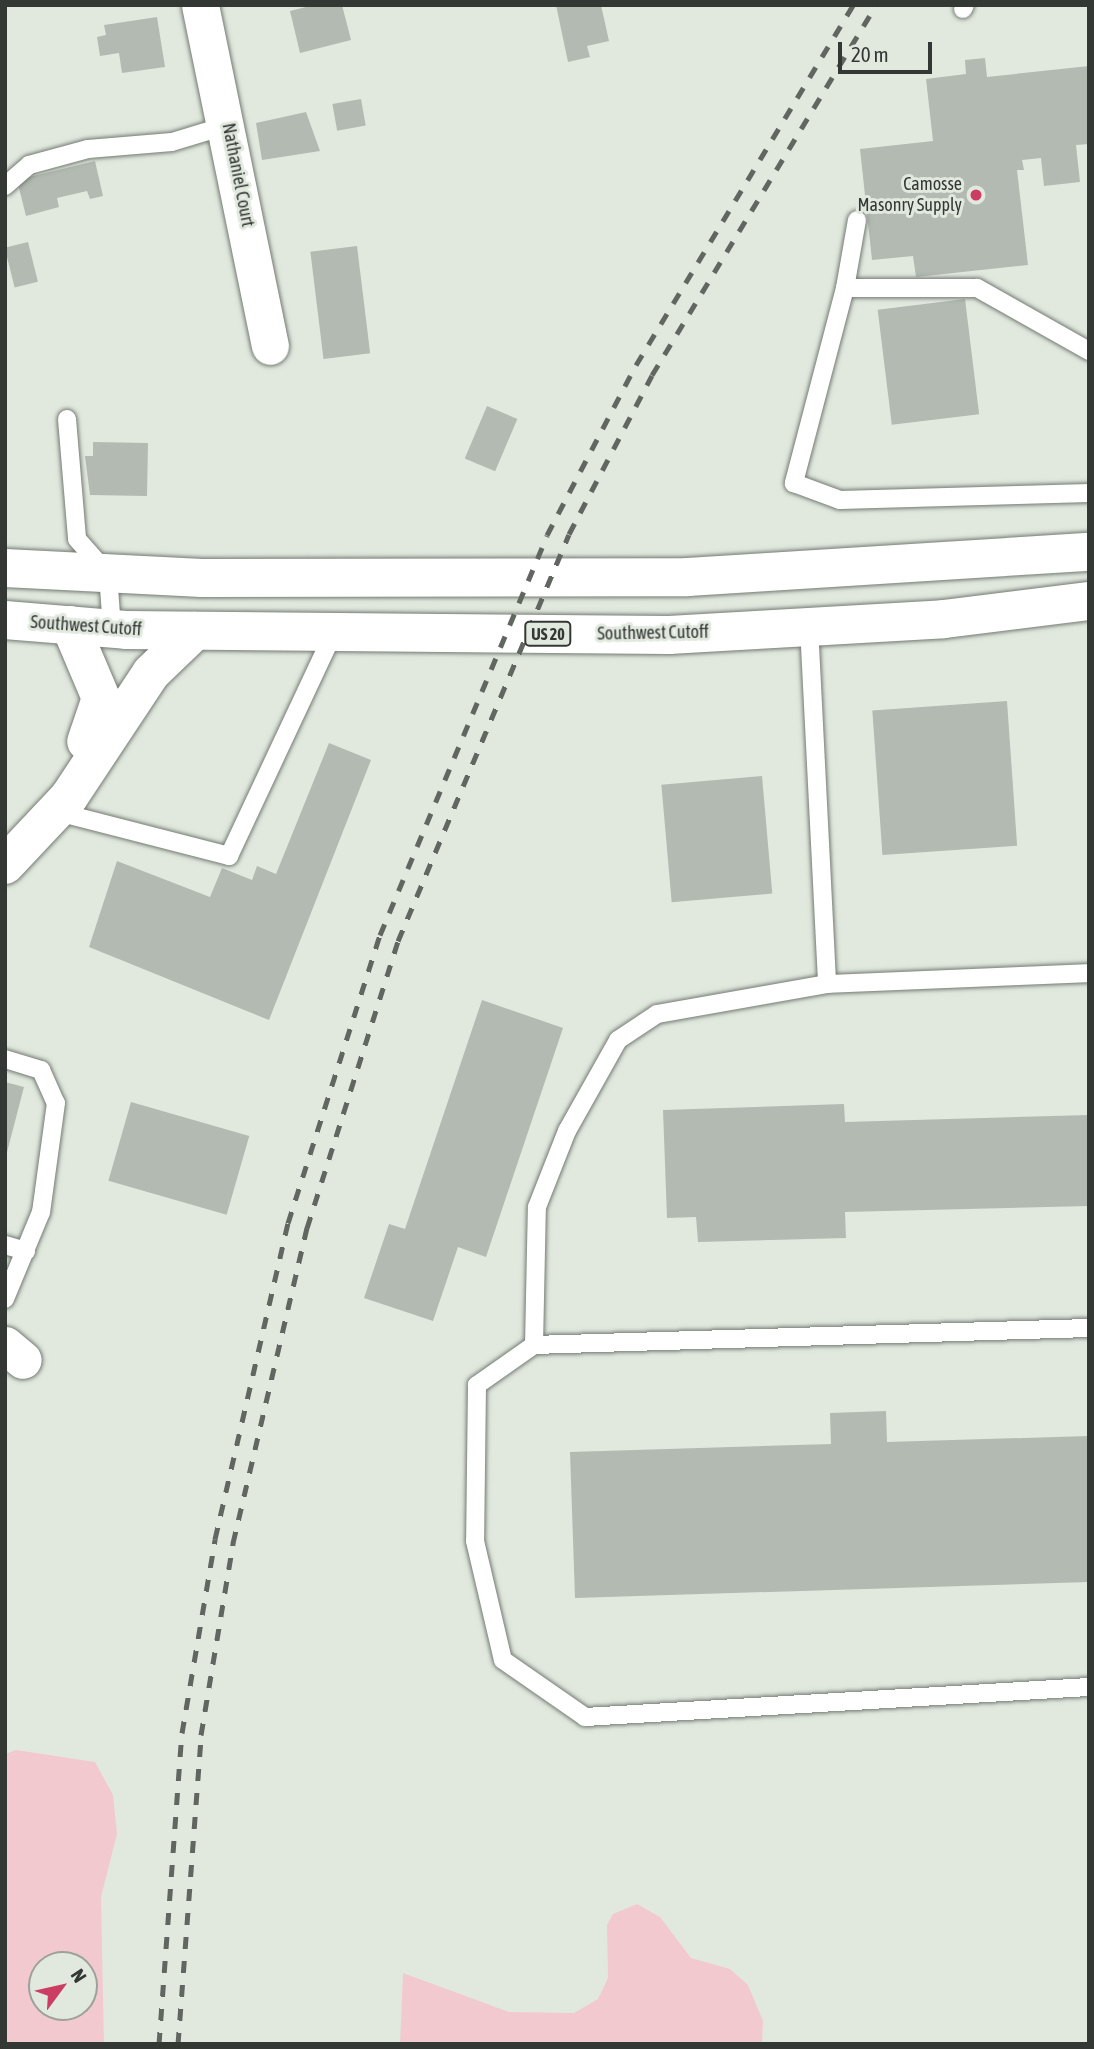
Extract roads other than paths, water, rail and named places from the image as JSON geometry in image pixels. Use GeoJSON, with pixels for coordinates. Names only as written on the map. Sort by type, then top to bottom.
{"type":"FeatureCollection","features":[{"type":"Feature","properties":{"kind":"main road"},"geometry":{"type":"LineString","coordinates":[[5,569],[108,574],[688,577],[1089,552]]}},
{"type":"Feature","properties":{"kind":"main road","name":"Southwest Cutoff"},"geometry":{"type":"LineString","coordinates":[[5,620],[112,629],[195,631],[668,635],[809,626],[1089,601]]}},
{"type":"Feature","properties":{"kind":"main road"},"geometry":{"type":"LineString","coordinates":[[5,843],[50,810],[85,746],[101,698],[70,625]]}},
{"type":"Feature","properties":{"kind":"main road"},"geometry":{"type":"LineString","coordinates":[[5,865],[50,810],[136,691],[195,631]]}},
{"type":"Feature","properties":{"kind":"street","name":"Nathaniel Court"},"geometry":{"type":"LineString","coordinates":[[200,5],[228,125],[270,346]]}},
{"type":"Feature","properties":{"kind":"lane"},"geometry":{"type":"LineString","coordinates":[[5,186],[29,164],[88,149],[172,142],[228,125]]}},
{"type":"Feature","properties":{"kind":"lane"},"geometry":{"type":"LineString","coordinates":[[857,220],[845,289],[794,483],[840,500],[1089,493]]}},
{"type":"Feature","properties":{"kind":"lane"},"geometry":{"type":"LineString","coordinates":[[845,289],[977,288],[1089,351]]}},
{"type":"Feature","properties":{"kind":"lane"},"geometry":{"type":"LineString","coordinates":[[67,419],[78,539],[108,574],[112,629]]}},
{"type":"Feature","properties":{"kind":"lane"},"geometry":{"type":"LineString","coordinates":[[809,626],[827,984]]}},
{"type":"Feature","properties":{"kind":"lane"},"geometry":{"type":"LineString","coordinates":[[50,810],[229,856],[334,634]]}},
{"type":"Feature","properties":{"kind":"lane"},"geometry":{"type":"LineString","coordinates":[[534,1345],[537,1208],[567,1131],[618,1040],[657,1014],[827,984],[1089,973]]}},
{"type":"Feature","properties":{"kind":"lane"},"geometry":{"type":"LineString","coordinates":[[5,1059],[41,1070],[57,1103],[41,1212],[5,1299]]}},
{"type":"Feature","properties":{"kind":"lane"},"geometry":{"type":"LineString","coordinates":[[5,1245],[26,1251]]}},
{"type":"Feature","properties":{"kind":"lane"},"geometry":{"type":"LineString","coordinates":[[1089,1328],[534,1345],[477,1385],[475,1541],[503,1660],[585,1717],[1089,1687]]}},
{"type":"Feature","properties":{"kind":"railway"},"geometry":{"type":"LineString","coordinates":[[159,2044],[182,1733],[215,1539],[288,1223],[380,935],[547,535],[636,365],[853,5]]}},
{"type":"Feature","properties":{"kind":"railway"},"geometry":{"type":"LineString","coordinates":[[178,2044],[201,1735],[233,1543],[307,1228],[398,941],[569,534],[652,375],[876,5]]}},
{"type":"Feature","properties":{"kind":"place","name":"Camosse Masonry Supply"},"geometry":{"type":"Point","coordinates":[976,195]}}]}
